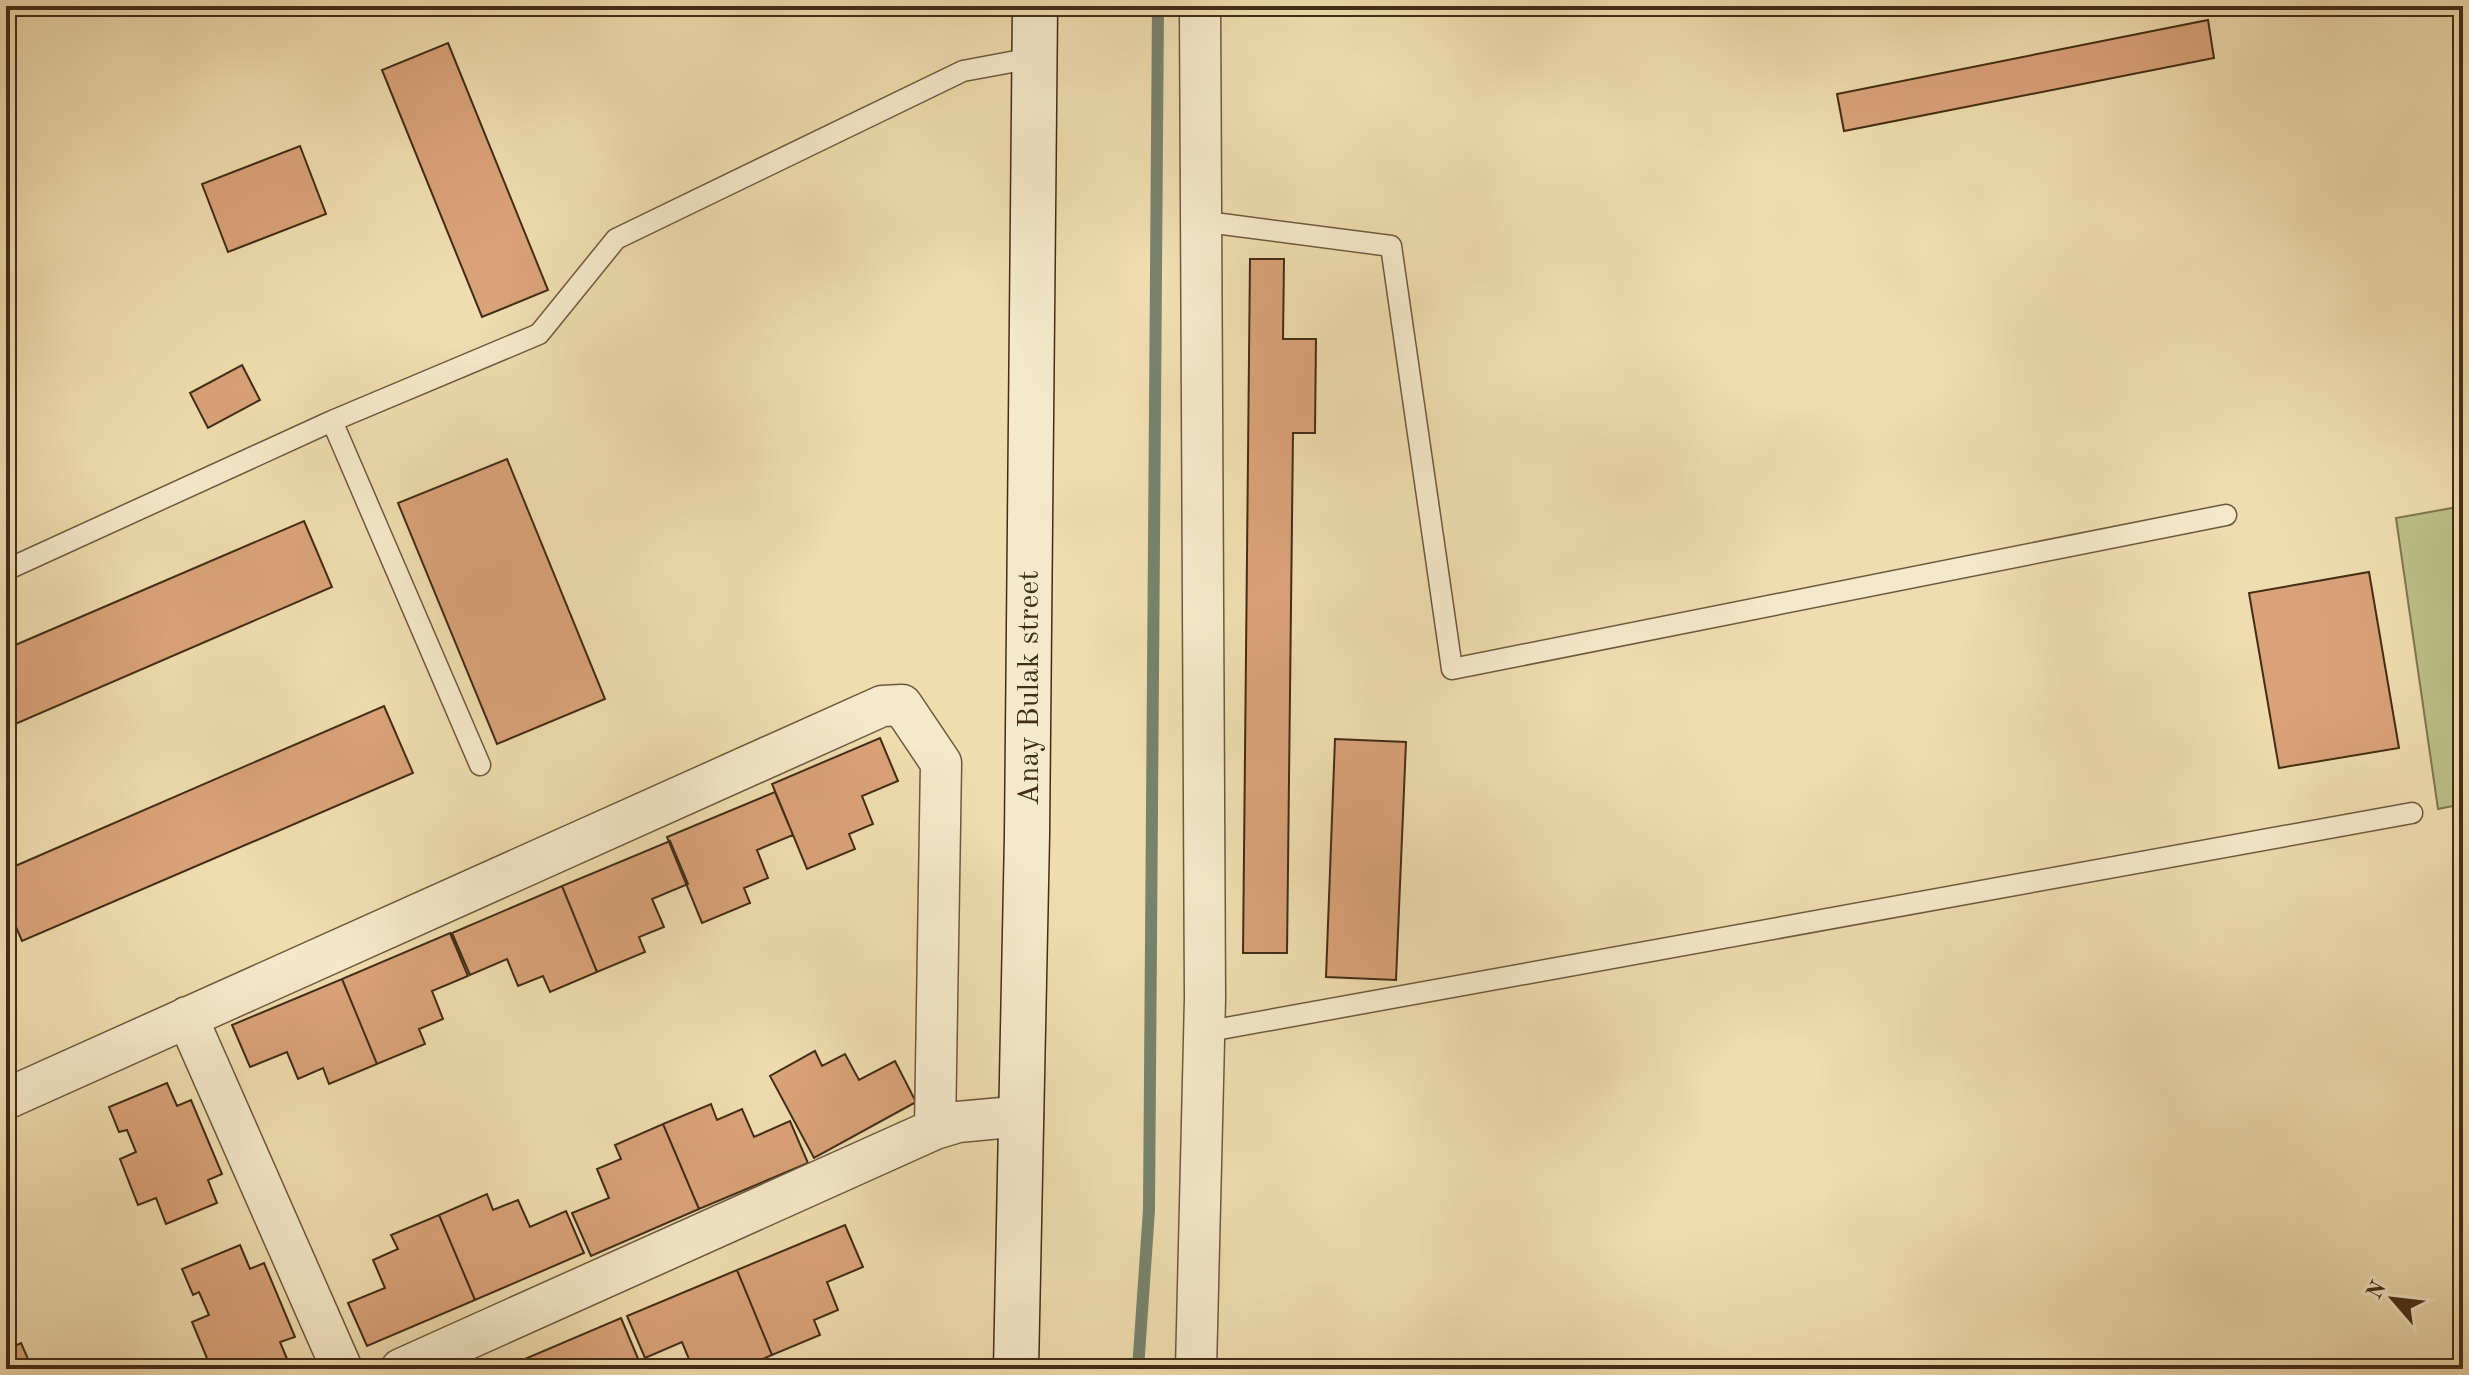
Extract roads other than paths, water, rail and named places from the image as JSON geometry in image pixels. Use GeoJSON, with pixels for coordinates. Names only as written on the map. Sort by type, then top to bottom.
{"type":"FeatureCollection","features":[{"type":"Feature","properties":{"kind":"main road","name":"Anay Bulak street"},"geometry":{"type":"LineString","coordinates":[[1016,1369],[1023,1116],[1035,6]]}},
{"type":"Feature","properties":{"kind":"street"},"geometry":{"type":"LineString","coordinates":[[1196,1369],[1204,1032],[1200,6]]}},
{"type":"Feature","properties":{"kind":"street"},"geometry":{"type":"LineString","coordinates":[[6,1099],[882,706],[902,705],[941,763],[935,1129]]}},
{"type":"Feature","properties":{"kind":"street"},"geometry":{"type":"LineString","coordinates":[[187,1017],[342,1369]]}},
{"type":"Feature","properties":{"kind":"street"},"geometry":{"type":"LineString","coordinates":[[401,1369],[935,1129],[958,1122],[1023,1116]]}},
{"type":"Feature","properties":{"kind":"lane"},"geometry":{"type":"LineString","coordinates":[[6,570],[332,421],[539,334],[616,239],[963,71],[1033,58]]}},
{"type":"Feature","properties":{"kind":"lane"},"geometry":{"type":"LineString","coordinates":[[1199,221],[1391,246],[1452,669],[2226,515]]}},
{"type":"Feature","properties":{"kind":"lane"},"geometry":{"type":"LineString","coordinates":[[332,421],[480,765]]}},
{"type":"Feature","properties":{"kind":"lane"},"geometry":{"type":"LineString","coordinates":[[1204,1032],[2412,813]]}},
{"type":"Feature","properties":{"kind":"waterway"},"geometry":{"type":"LineString","coordinates":[[1138,1369],[1149,1210],[1158,6]]}}]}
